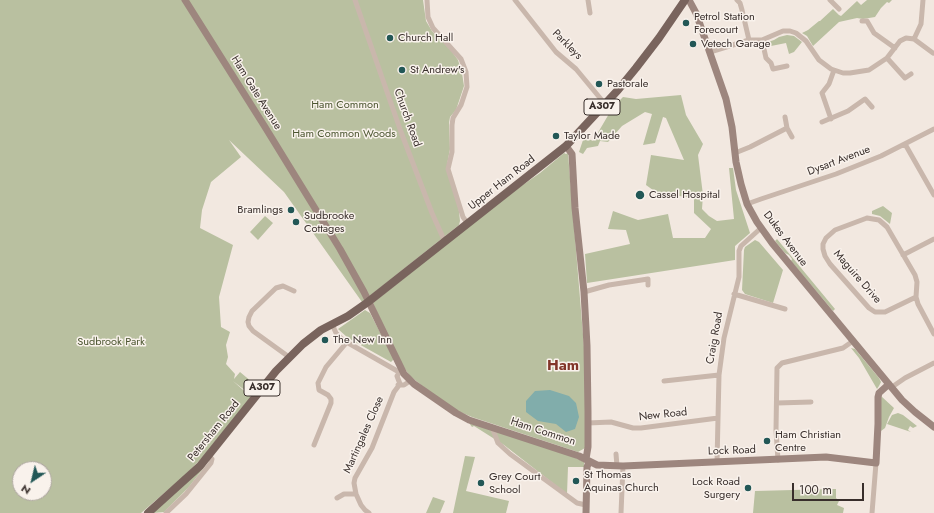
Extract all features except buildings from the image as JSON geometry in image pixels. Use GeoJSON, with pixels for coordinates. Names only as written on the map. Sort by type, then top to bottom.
{"type":"FeatureCollection","features":[{"type":"Feature","properties":{"kind":"main road","name":"Upper Ham Road"},"geometry":{"type":"LineString","coordinates":[[368,302],[566,146],[636,68],[685,0]]}},
{"type":"Feature","properties":{"kind":"main road","name":"Petersham Road"},"geometry":{"type":"LineString","coordinates":[[148,513],[195,471],[209,456],[257,394],[289,357],[314,335],[348,316],[368,302]]}},
{"type":"Feature","properties":{"kind":"street","name":"Ham Gate Avenue"},"geometry":{"type":"LineString","coordinates":[[185,0],[335,242],[368,302]]}},
{"type":"Feature","properties":{"kind":"street","name":"Church Road"},"geometry":{"type":"LineString","coordinates":[[355,0],[401,132],[432,214],[445,242]]}},
{"type":"Feature","properties":{"kind":"street"},"geometry":{"type":"LineString","coordinates":[[427,0],[428,17],[433,28],[461,59],[466,72],[467,87],[461,105],[453,118],[452,152],[448,169],[463,217],[468,224]]}},
{"type":"Feature","properties":{"kind":"street","name":"Parkleys"},"geometry":{"type":"LineString","coordinates":[[514,0],[556,52],[576,69],[605,104]]}},
{"type":"Feature","properties":{"kind":"street"},"geometry":{"type":"LineString","coordinates":[[588,0],[590,13]]}},
{"type":"Feature","properties":{"kind":"street","name":"Dukes Avenue"},"geometry":{"type":"LineString","coordinates":[[689,0],[696,13],[726,99],[741,184],[747,204],[761,228],[890,386],[914,412],[934,427]]}},
{"type":"Feature","properties":{"kind":"street"},"geometry":{"type":"LineString","coordinates":[[737,0],[740,3],[749,40]]}},
{"type":"Feature","properties":{"kind":"street"},"geometry":{"type":"LineString","coordinates":[[830,0],[839,9]]}},
{"type":"Feature","properties":{"kind":"street"},"geometry":{"type":"LineString","coordinates":[[914,38],[921,24],[923,0]]}},
{"type":"Feature","properties":{"kind":"street"},"geometry":{"type":"LineString","coordinates":[[867,20],[874,33],[895,48]]}},
{"type":"Feature","properties":{"kind":"street"},"geometry":{"type":"LineString","coordinates":[[710,52],[749,40],[762,40],[783,31],[796,33],[806,41],[824,65],[843,73],[864,71],[874,67],[887,58],[900,41],[906,38],[914,38],[933,53]]}},
{"type":"Feature","properties":{"kind":"street"},"geometry":{"type":"LineString","coordinates":[[762,40],[766,58],[771,63],[773,69],[787,66]]}},
{"type":"Feature","properties":{"kind":"street"},"geometry":{"type":"LineString","coordinates":[[887,58],[903,80],[911,74]]}},
{"type":"Feature","properties":{"kind":"street"},"geometry":{"type":"LineString","coordinates":[[831,119],[822,93],[829,84],[834,70]]}},
{"type":"Feature","properties":{"kind":"street"},"geometry":{"type":"LineString","coordinates":[[822,122],[848,112],[865,99],[872,107]]}},
{"type":"Feature","properties":{"kind":"street"},"geometry":{"type":"LineString","coordinates":[[785,117],[787,128],[792,137]]}},
{"type":"Feature","properties":{"kind":"street"},"geometry":{"type":"LineString","coordinates":[[735,153],[787,128]]}},
{"type":"Feature","properties":{"kind":"street","name":"Dysart Avenue"},"geometry":{"type":"LineString","coordinates":[[747,204],[836,174],[905,144],[934,129]]}},
{"type":"Feature","properties":{"kind":"street"},"geometry":{"type":"LineString","coordinates":[[905,144],[934,195]]}},
{"type":"Feature","properties":{"kind":"street","name":"Ham Common"},"geometry":{"type":"LineString","coordinates":[[332,324],[338,335],[347,342],[400,371],[419,388],[469,420],[579,456],[587,461],[588,346],[575,208],[572,154],[566,146]]}},
{"type":"Feature","properties":{"kind":"street","name":"Maguire Drive"},"geometry":{"type":"LineString","coordinates":[[916,297],[885,312],[874,312],[830,264],[825,256],[823,244],[828,234],[867,218],[879,220],[887,227],[915,275],[917,282],[916,297],[918,304],[934,334]]}},
{"type":"Feature","properties":{"kind":"street","name":"Craig Road"},"geometry":{"type":"LineString","coordinates":[[717,462],[719,375],[724,338],[739,277],[739,251],[740,246],[761,228]]}},
{"type":"Feature","properties":{"kind":"street"},"geometry":{"type":"LineString","coordinates":[[904,255],[934,239]]}},
{"type":"Feature","properties":{"kind":"street"},"geometry":{"type":"LineString","coordinates":[[584,292],[648,279],[648,285]]}},
{"type":"Feature","properties":{"kind":"street"},"geometry":{"type":"LineString","coordinates":[[289,357],[253,331],[248,322],[252,311],[276,288],[283,286],[294,291]]}},
{"type":"Feature","properties":{"kind":"street"},"geometry":{"type":"LineString","coordinates":[[734,294],[784,309]]}},
{"type":"Feature","properties":{"kind":"street","name":"Ham Common"},"geometry":{"type":"LineString","coordinates":[[368,302],[400,371]]}},
{"type":"Feature","properties":{"kind":"street"},"geometry":{"type":"LineString","coordinates":[[778,460],[776,430],[776,372],[779,364],[843,348],[853,341]]}},
{"type":"Feature","properties":{"kind":"street"},"geometry":{"type":"LineString","coordinates":[[314,445],[331,403],[330,397],[319,390],[318,383],[326,367],[347,342]]}},
{"type":"Feature","properties":{"kind":"street"},"geometry":{"type":"LineString","coordinates":[[872,513],[879,393],[934,363]]}},
{"type":"Feature","properties":{"kind":"street","name":"Martingales Close"},"geometry":{"type":"LineString","coordinates":[[356,494],[355,478],[372,448],[394,392],[400,384],[397,378],[400,371]]}},
{"type":"Feature","properties":{"kind":"street"},"geometry":{"type":"LineString","coordinates":[[664,381],[719,375]]}},
{"type":"Feature","properties":{"kind":"street"},"geometry":{"type":"LineString","coordinates":[[398,385],[404,385],[410,380]]}},
{"type":"Feature","properties":{"kind":"street"},"geometry":{"type":"LineString","coordinates":[[777,403],[811,402]]}},
{"type":"Feature","properties":{"kind":"street","name":"New Road"},"geometry":{"type":"LineString","coordinates":[[588,422],[611,422],[633,428],[641,428],[718,418]]}},
{"type":"Feature","properties":{"kind":"street","name":"Ham Common"},"geometry":{"type":"LineString","coordinates":[[492,427],[496,443],[577,503],[586,505]]}},
{"type":"Feature","properties":{"kind":"street"},"geometry":{"type":"LineString","coordinates":[[616,454],[620,466],[621,513]]}},
{"type":"Feature","properties":{"kind":"street"},"geometry":{"type":"LineString","coordinates":[[166,513],[186,494],[211,463],[212,459],[209,456]]}},
{"type":"Feature","properties":{"kind":"street","name":"Lock Road"},"geometry":{"type":"LineString","coordinates":[[587,461],[597,465],[620,466],[826,457],[876,463]]}},
{"type":"Feature","properties":{"kind":"street"},"geometry":{"type":"LineString","coordinates":[[586,513],[587,461]]}},
{"type":"Feature","properties":{"kind":"street"},"geometry":{"type":"LineString","coordinates":[[338,498],[344,494],[356,494],[361,505],[370,513]]}},
{"type":"Feature","properties":{"kind":"green space"},"geometry":{"type":"Polygon","coordinates":[[[0,0],[423,0],[426,21],[432,31],[450,49],[458,60],[462,73],[464,86],[456,110],[450,117],[449,123],[450,149],[447,165],[459,211],[459,225],[362,302],[284,192],[229,140],[241,157],[211,182],[202,210],[200,228],[233,245],[219,297],[221,327],[230,332],[226,345],[228,357],[226,364],[235,374],[234,379],[240,372],[258,387],[251,395],[233,381],[251,397],[202,458],[183,477],[141,513],[0,513],[0,0]]]}},
{"type":"Feature","properties":{"kind":"green space"},"geometry":{"type":"Polygon","coordinates":[[[867,0],[892,0],[889,3],[887,2],[881,8],[875,17],[863,19],[857,18],[839,22],[813,46],[807,36],[802,33],[820,21],[833,9],[841,16],[857,1],[861,5],[867,0]]]}},
{"type":"Feature","properties":{"kind":"green space"},"geometry":{"type":"Polygon","coordinates":[[[787,35],[794,36],[802,42],[794,52],[789,54],[786,43],[766,47],[765,44],[768,42],[787,35]]]}},
{"type":"Feature","properties":{"kind":"green space"},"geometry":{"type":"Polygon","coordinates":[[[681,95],[686,115],[703,144],[698,155],[703,195],[702,209],[717,221],[734,219],[729,168],[733,168],[736,190],[750,233],[735,246],[735,260],[587,283],[585,254],[630,244],[626,230],[608,229],[613,211],[638,220],[668,214],[673,238],[705,238],[711,229],[694,213],[694,198],[657,193],[646,185],[651,155],[684,160],[666,118],[663,117],[655,143],[643,145],[652,114],[645,112],[622,126],[608,142],[600,141],[598,146],[587,148],[583,154],[579,152],[584,137],[593,141],[613,107],[623,97],[636,99],[681,95]]]}},
{"type":"Feature","properties":{"kind":"green space"},"geometry":{"type":"Polygon","coordinates":[[[564,153],[568,153],[585,359],[585,448],[578,452],[472,417],[458,411],[440,400],[410,376],[400,362],[373,303],[504,198],[540,173],[564,153]]]}},
{"type":"Feature","properties":{"kind":"green space"},"geometry":{"type":"Polygon","coordinates":[[[883,206],[892,213],[890,224],[880,216],[872,214],[872,211],[883,206]]]}},
{"type":"Feature","properties":{"kind":"green space"},"geometry":{"type":"Polygon","coordinates":[[[265,216],[273,223],[258,240],[250,232],[265,216]]]}},
{"type":"Feature","properties":{"kind":"green space"},"geometry":{"type":"Polygon","coordinates":[[[777,239],[835,309],[833,311],[791,261],[792,259],[789,255],[785,253],[775,241],[777,239]]]}},
{"type":"Feature","properties":{"kind":"green space"},"geometry":{"type":"Polygon","coordinates":[[[755,240],[759,242],[783,270],[773,303],[745,294],[742,290],[744,250],[745,247],[755,240]]]}},
{"type":"Feature","properties":{"kind":"green space"},"geometry":{"type":"Polygon","coordinates":[[[365,310],[370,313],[394,359],[391,362],[348,338],[338,329],[365,310]]]}},
{"type":"Feature","properties":{"kind":"green space"},"geometry":{"type":"Polygon","coordinates":[[[851,348],[855,349],[879,378],[881,382],[877,389],[859,358],[851,348]]]}},
{"type":"Feature","properties":{"kind":"green space"},"geometry":{"type":"Polygon","coordinates":[[[881,396],[894,408],[885,428],[881,431],[881,396]]]}},
{"type":"Feature","properties":{"kind":"green space"},"geometry":{"type":"Polygon","coordinates":[[[898,413],[917,426],[913,428],[910,426],[908,430],[911,432],[887,424],[892,415],[898,413]]]}},
{"type":"Feature","properties":{"kind":"green space"},"geometry":{"type":"Polygon","coordinates":[[[469,423],[567,454],[584,462],[584,467],[568,467],[567,494],[504,445],[474,426],[472,427],[469,423]]]}},
{"type":"Feature","properties":{"kind":"green space"},"geometry":{"type":"Polygon","coordinates":[[[465,456],[475,457],[466,491],[509,501],[506,513],[453,513],[465,456]]]}},
{"type":"Feature","properties":{"kind":"green space"},"geometry":{"type":"Polygon","coordinates":[[[206,465],[188,488],[164,512],[153,513],[206,465]]]}},
{"type":"Feature","properties":{"kind":"green space"},"geometry":{"type":"Polygon","coordinates":[[[836,489],[836,498],[839,501],[837,505],[844,508],[843,513],[753,513],[755,491],[836,489]]]}},
{"type":"Feature","properties":{"kind":"green space"},"geometry":{"type":"Polygon","coordinates":[[[433,497],[445,501],[440,513],[426,513],[433,497]]]}},
{"type":"Feature","properties":{"kind":"water"},"geometry":{"type":"Polygon","coordinates":[[[550,390],[569,396],[576,403],[579,417],[575,429],[566,432],[556,424],[538,421],[526,412],[526,401],[535,391],[550,390]]]}},
{"type":"Feature","properties":{"kind":"place","name":"Petrol Station Forecourt"},"geometry":{"type":"Point","coordinates":[686,23]}},
{"type":"Feature","properties":{"kind":"place","name":"Church Hall"},"geometry":{"type":"Point","coordinates":[390,38]}},
{"type":"Feature","properties":{"kind":"place","name":"Vetech Garage"},"geometry":{"type":"Point","coordinates":[693,44]}},
{"type":"Feature","properties":{"kind":"place","name":"St Andrew's"},"geometry":{"type":"Point","coordinates":[402,70]}},
{"type":"Feature","properties":{"kind":"place","name":"Pastorale"},"geometry":{"type":"Point","coordinates":[599,84]}},
{"type":"Feature","properties":{"kind":"place","name":"Taylor Made"},"geometry":{"type":"Point","coordinates":[556,136]}},
{"type":"Feature","properties":{"kind":"place","name":"Cassel Hospital"},"geometry":{"type":"Point","coordinates":[640,195]}},
{"type":"Feature","properties":{"kind":"place","name":"Bramlings"},"geometry":{"type":"Point","coordinates":[291,210]}},
{"type":"Feature","properties":{"kind":"place","name":"Sudbrooke Cottages"},"geometry":{"type":"Point","coordinates":[296,222]}},
{"type":"Feature","properties":{"kind":"place","name":"The New Inn"},"geometry":{"type":"Point","coordinates":[325,340]}},
{"type":"Feature","properties":{"kind":"place","name":"Ham Christian Centre"},"geometry":{"type":"Point","coordinates":[767,441]}},
{"type":"Feature","properties":{"kind":"place","name":"St Thomas Aquinas Church"},"geometry":{"type":"Point","coordinates":[576,481]}},
{"type":"Feature","properties":{"kind":"place","name":"Grey Court School"},"geometry":{"type":"Point","coordinates":[481,483]}},
{"type":"Feature","properties":{"kind":"place","name":"Lock Road Surgery"},"geometry":{"type":"Point","coordinates":[748,488]}},
{"type":"Feature","properties":{"kind":"district","name":"Ham"},"geometry":{"type":"Point","coordinates":[563,366]}},
{"type":"Feature","properties":{"kind":"park label","name":"Ham Common Woods"},"geometry":{"type":"Point","coordinates":[344,134]}},
{"type":"Feature","properties":{"kind":"park label","name":"Sudbrook Park"},"geometry":{"type":"Point","coordinates":[111,342]}}]}
